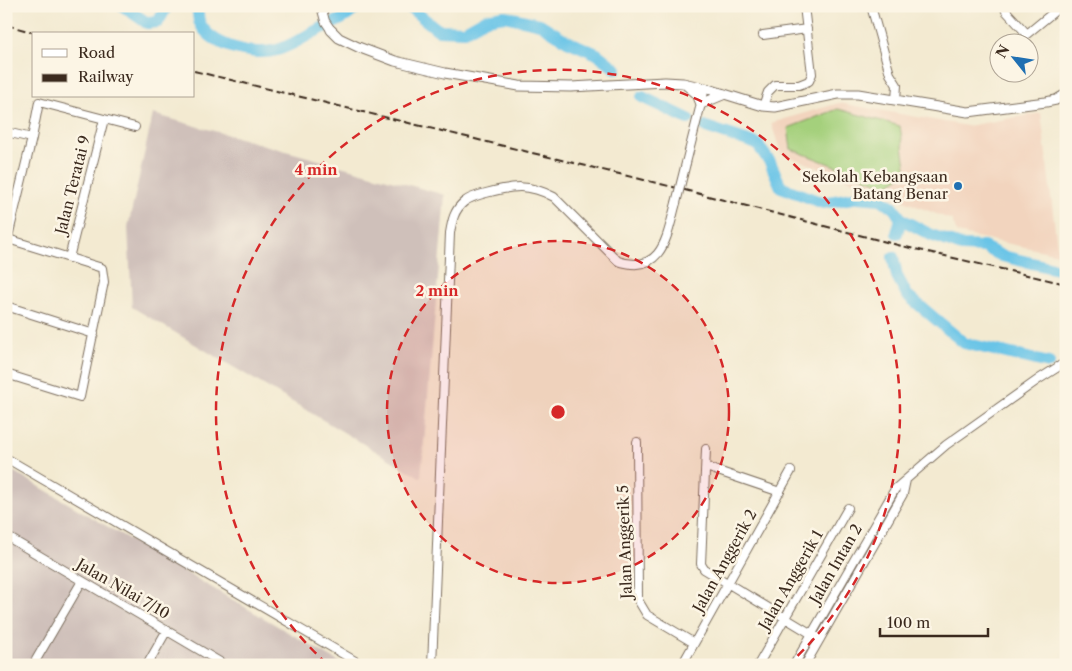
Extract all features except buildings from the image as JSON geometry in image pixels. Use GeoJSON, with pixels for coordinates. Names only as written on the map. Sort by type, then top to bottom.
{"type":"FeatureCollection","features":[{"type":"Feature","properties":{"kind":"street"},"geometry":{"type":"LineString","coordinates":[[321,6],[325,21],[331,30],[339,38],[358,47],[395,61],[445,73],[520,86],[571,87],[665,82],[683,83],[763,106],[776,107],[838,94],[858,94],[968,112],[1046,102],[1056,100],[1066,94]]}},
{"type":"Feature","properties":{"kind":"street"},"geometry":{"type":"LineString","coordinates":[[763,106],[768,92],[775,85],[799,85],[809,81],[812,74],[804,6]]}},
{"type":"Feature","properties":{"kind":"street"},"geometry":{"type":"LineString","coordinates":[[871,6],[890,74],[897,85],[896,100]]}},
{"type":"Feature","properties":{"kind":"street"},"geometry":{"type":"LineString","coordinates":[[1004,6],[1006,11],[1027,34],[1061,6]]}},
{"type":"Feature","properties":{"kind":"street"},"geometry":{"type":"LineString","coordinates":[[763,35],[807,29]]}},
{"type":"Feature","properties":{"kind":"street"},"geometry":{"type":"LineString","coordinates":[[683,83],[698,94],[701,104]]}},
{"type":"Feature","properties":{"kind":"street"},"geometry":{"type":"LineString","coordinates":[[432,665],[452,219],[464,202],[472,197],[511,186],[525,186],[544,191],[554,197],[618,261],[628,265],[640,265],[654,259],[662,251],[705,88]]}},
{"type":"Feature","properties":{"kind":"street"},"geometry":{"type":"LineString","coordinates":[[701,104],[725,94]]}},
{"type":"Feature","properties":{"kind":"street"},"geometry":{"type":"LineString","coordinates":[[6,374],[80,397],[104,282],[102,268],[7,242],[39,102],[135,127]]}},
{"type":"Feature","properties":{"kind":"street","name":"Jalan Teratai 9"},"geometry":{"type":"LineString","coordinates":[[69,258],[104,119]]}},
{"type":"Feature","properties":{"kind":"street"},"geometry":{"type":"LineString","coordinates":[[6,132],[32,138]]}},
{"type":"Feature","properties":{"kind":"street"},"geometry":{"type":"LineString","coordinates":[[6,306],[94,334]]}},
{"type":"Feature","properties":{"kind":"street","name":"Jalan Intan 2"},"geometry":{"type":"LineString","coordinates":[[794,665],[895,489],[946,445],[1039,378],[1066,362]]}},
{"type":"Feature","properties":{"kind":"street","name":"Jalan Anggerik 5"},"geometry":{"type":"LineString","coordinates":[[637,442],[638,600],[647,615],[694,643]]}},
{"type":"Feature","properties":{"kind":"street"},"geometry":{"type":"LineString","coordinates":[[706,449],[701,564],[704,569],[727,584],[820,640]]}},
{"type":"Feature","properties":{"kind":"street"},"geometry":{"type":"LineString","coordinates":[[6,458],[362,665]]}},
{"type":"Feature","properties":{"kind":"street"},"geometry":{"type":"LineString","coordinates":[[706,467],[780,492]]}},
{"type":"Feature","properties":{"kind":"street","name":"Jalan Anggerik 2"},"geometry":{"type":"LineString","coordinates":[[682,665],[791,471]]}},
{"type":"Feature","properties":{"kind":"street","name":"Jalan Intan 2"},"geometry":{"type":"LineString","coordinates":[[805,665],[903,494],[906,480]]}},
{"type":"Feature","properties":{"kind":"street","name":"Jalan Anggerik 1"},"geometry":{"type":"LineString","coordinates":[[758,665],[848,508]]}},
{"type":"Feature","properties":{"kind":"street","name":"Jalan Nilai 7/10"},"geometry":{"type":"LineString","coordinates":[[6,536],[225,665]]}},
{"type":"Feature","properties":{"kind":"street"},"geometry":{"type":"LineString","coordinates":[[33,665],[82,581]]}},
{"type":"Feature","properties":{"kind":"street"},"geometry":{"type":"LineString","coordinates":[[147,665],[167,630]]}},
{"type":"Feature","properties":{"kind":"shaded area","name":"Sekolah Kebangsaan Batang Benar"},"geometry":{"type":"Polygon","coordinates":[[[839,103],[967,126],[1041,113],[1058,254],[957,233],[952,220],[781,153],[771,123],[839,103]]]}},
{"type":"Feature","properties":{"kind":"shaded area"},"geometry":{"type":"Polygon","coordinates":[[[153,114],[445,195],[421,478],[132,307],[128,227],[153,114]]]}},
{"type":"Feature","properties":{"kind":"shaded area"},"geometry":{"type":"Polygon","coordinates":[[[6,467],[344,665],[6,665],[6,467]]]}},
{"type":"Feature","properties":{"kind":"green space"},"geometry":{"type":"Polygon","coordinates":[[[838,109],[900,126],[907,173],[886,186],[791,149],[788,128],[838,109]]]}},
{"type":"Feature","properties":{"kind":"waterway"},"geometry":{"type":"LineString","coordinates":[[123,6],[147,23],[158,22],[167,6]]}},
{"type":"Feature","properties":{"kind":"waterway"},"geometry":{"type":"LineString","coordinates":[[197,6],[199,21],[204,30],[212,37],[233,48],[257,52],[267,52],[287,46],[344,17],[357,6]]}},
{"type":"Feature","properties":{"kind":"waterway"},"geometry":{"type":"LineString","coordinates":[[408,6],[438,30],[465,31],[486,19],[504,16],[540,24],[567,41],[597,54],[616,69]]}},
{"type":"Feature","properties":{"kind":"waterway"},"geometry":{"type":"LineString","coordinates":[[642,97],[688,119]]}},
{"type":"Feature","properties":{"kind":"waterway"},"geometry":{"type":"LineString","coordinates":[[706,127],[757,144],[770,162],[781,187],[823,203],[858,197],[881,199],[894,208],[901,219],[931,235],[962,246],[984,247],[1002,256],[1066,271]]}},
{"type":"Feature","properties":{"kind":"waterway"},"geometry":{"type":"LineString","coordinates":[[897,233],[901,219]]}},
{"type":"Feature","properties":{"kind":"waterway"},"geometry":{"type":"LineString","coordinates":[[893,257],[897,276],[907,295],[964,343],[1049,363]]}},
{"type":"Feature","properties":{"kind":"railway"},"geometry":{"type":"LineString","coordinates":[[6,25],[32,32]]}},
{"type":"Feature","properties":{"kind":"railway"},"geometry":{"type":"LineString","coordinates":[[195,71],[673,187],[902,246],[1066,284]]}},
{"type":"Feature","properties":{"kind":"place","name":"Sekolah Kebangsaan Batang Benar"},"geometry":{"type":"Point","coordinates":[958,186]}}]}
